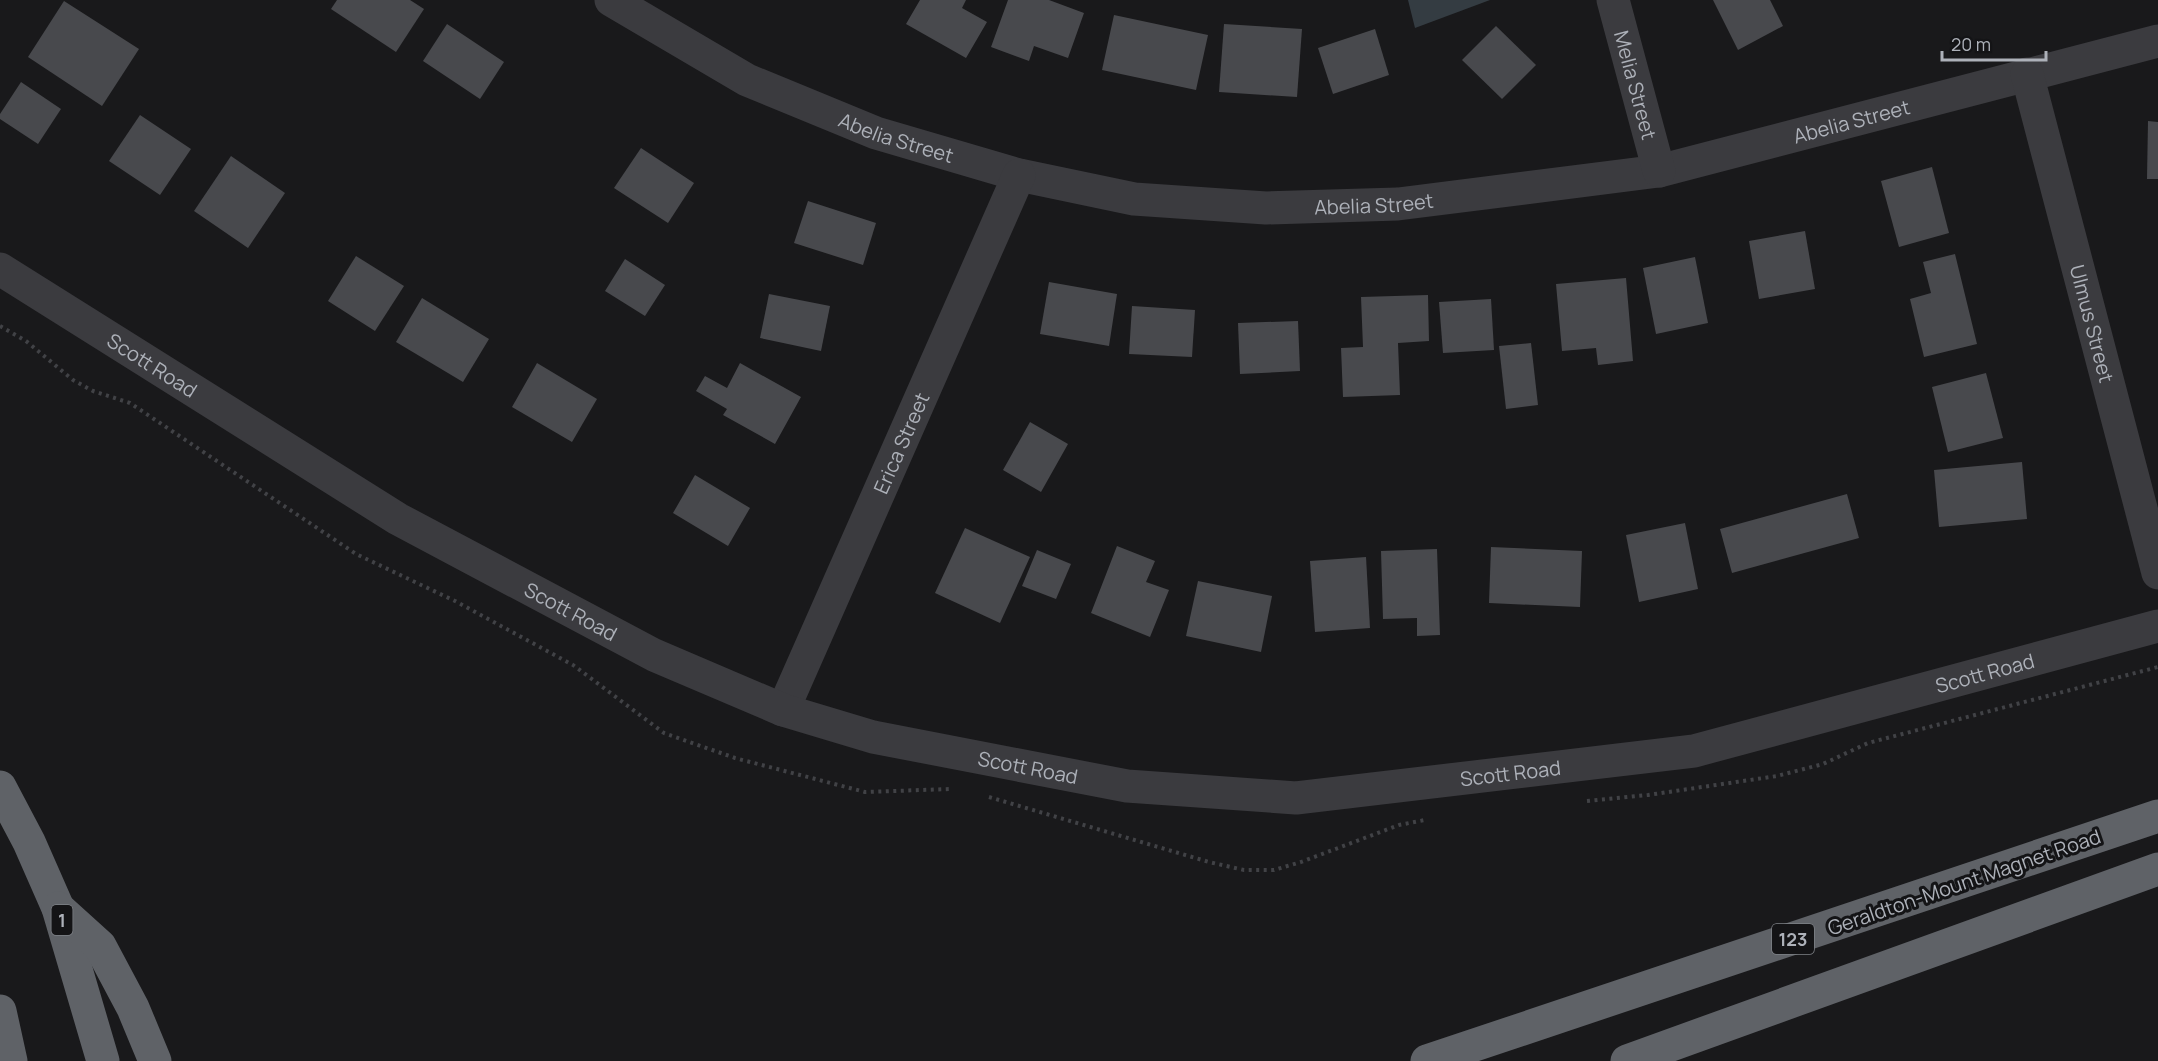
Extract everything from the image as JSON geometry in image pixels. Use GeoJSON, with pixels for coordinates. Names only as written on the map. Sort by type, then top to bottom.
{"type":"FeatureCollection","features":[{"type":"Feature","properties":{"kind":"highway","name":"1"},"geometry":{"type":"LineString","coordinates":[[0,787],[29,842],[58,908],[103,1061]]}},
{"type":"Feature","properties":{"kind":"highway","name":"Geraldton-Mount Magnet Road"},"geometry":{"type":"LineString","coordinates":[[1427,1061],[2158,816]]}},
{"type":"Feature","properties":{"kind":"highway"},"geometry":{"type":"LineString","coordinates":[[1627,1061],[2158,868]]}},
{"type":"Feature","properties":{"kind":"highway"},"geometry":{"type":"LineString","coordinates":[[58,908],[100,946],[133,1008],[155,1061]]}},
{"type":"Feature","properties":{"kind":"highway"},"geometry":{"type":"LineString","coordinates":[[0,1011],[10,1061]]}},
{"type":"Feature","properties":{"kind":"street","name":"Abelia Street"},"geometry":{"type":"LineString","coordinates":[[611,0],[747,80],[876,133],[1019,175],[1134,199],[1266,208],[1398,204],[1659,171],[2158,41]]}},
{"type":"Feature","properties":{"kind":"street","name":"Melia Street"},"geometry":{"type":"LineString","coordinates":[[1613,0],[1659,171]]}},
{"type":"Feature","properties":{"kind":"street","name":"Ulmus Street"},"geometry":{"type":"LineString","coordinates":[[2027,75],[2158,573]]}},
{"type":"Feature","properties":{"kind":"street","name":"Erica Street"},"geometry":{"type":"LineString","coordinates":[[783,710],[1019,175]]}},
{"type":"Feature","properties":{"kind":"street","name":"Scott Road"},"geometry":{"type":"LineString","coordinates":[[0,269],[398,519],[654,655],[783,710],[873,737],[1127,786],[1296,798],[1694,751],[2158,626]]}},
{"type":"Feature","properties":{"kind":"path"},"geometry":{"type":"LineString","coordinates":[[0,326],[26,341],[73,380],[93,391],[130,404],[357,554],[455,601],[573,665],[664,734],[735,758],[865,792],[952,789]]}},
{"type":"Feature","properties":{"kind":"path"},"geometry":{"type":"LineString","coordinates":[[1579,802],[1777,777],[1823,764],[1868,743],[2158,667]]}},
{"type":"Feature","properties":{"kind":"path"},"geometry":{"type":"LineString","coordinates":[[983,795],[1209,862],[1244,870],[1274,870],[1399,825],[1432,818]]}},
{"type":"Feature","properties":{"kind":"shaded area"},"geometry":{"type":"Polygon","coordinates":[[[1408,0],[1490,0],[1415,28],[1408,0]]]}},
{"type":"Feature","properties":{"kind":"building"},"geometry":{"type":"Polygon","coordinates":[[[337,0],[410,0],[424,9],[396,52],[331,9],[337,0]]]}},
{"type":"Feature","properties":{"kind":"building"},"geometry":{"type":"Polygon","coordinates":[[[920,0],[966,0],[962,8],[987,22],[966,58],[906,24],[920,0]]]}},
{"type":"Feature","properties":{"kind":"building"},"geometry":{"type":"Polygon","coordinates":[[[1008,0],[1049,0],[1084,13],[1068,58],[1034,46],[1029,61],[991,47],[1008,0]]]}},
{"type":"Feature","properties":{"kind":"building"},"geometry":{"type":"Polygon","coordinates":[[[1713,0],[1770,0],[1783,26],[1738,50],[1713,0]]]}},
{"type":"Feature","properties":{"kind":"building"},"geometry":{"type":"Polygon","coordinates":[[[64,1],[139,49],[102,106],[28,57],[64,1]]]}},
{"type":"Feature","properties":{"kind":"building"},"geometry":{"type":"Polygon","coordinates":[[[1114,15],[1208,35],[1196,90],[1102,70],[1114,15]]]}},
{"type":"Feature","properties":{"kind":"building"},"geometry":{"type":"Polygon","coordinates":[[[447,24],[504,62],[480,99],[423,61],[447,24]]]}},
{"type":"Feature","properties":{"kind":"building"},"geometry":{"type":"Polygon","coordinates":[[[1224,24],[1302,29],[1297,97],[1219,92],[1224,24]]]}},
{"type":"Feature","properties":{"kind":"building"},"geometry":{"type":"Polygon","coordinates":[[[1496,26],[1536,65],[1502,99],[1462,60],[1496,26]]]}},
{"type":"Feature","properties":{"kind":"building"},"geometry":{"type":"Polygon","coordinates":[[[1375,29],[1389,75],[1333,94],[1318,48],[1375,29]]]}},
{"type":"Feature","properties":{"kind":"building"},"geometry":{"type":"Polygon","coordinates":[[[21,82],[61,109],[38,144],[0,119],[0,114],[21,82]]]}},
{"type":"Feature","properties":{"kind":"building"},"geometry":{"type":"Polygon","coordinates":[[[140,115],[191,149],[160,195],[109,161],[140,115]]]}},
{"type":"Feature","properties":{"kind":"building"},"geometry":{"type":"Polygon","coordinates":[[[2148,121],[2158,122],[2158,179],[2147,179],[2148,121]]]}},
{"type":"Feature","properties":{"kind":"building"},"geometry":{"type":"Polygon","coordinates":[[[641,148],[694,183],[668,223],[614,188],[641,148]]]}},
{"type":"Feature","properties":{"kind":"building"},"geometry":{"type":"Polygon","coordinates":[[[231,156],[285,193],[248,248],[194,211],[231,156]]]}},
{"type":"Feature","properties":{"kind":"building"},"geometry":{"type":"Polygon","coordinates":[[[1932,167],[1949,233],[1899,247],[1881,181],[1932,167]]]}},
{"type":"Feature","properties":{"kind":"building"},"geometry":{"type":"Polygon","coordinates":[[[808,201],[876,223],[863,265],[794,243],[808,201]]]}},
{"type":"Feature","properties":{"kind":"building"},"geometry":{"type":"Polygon","coordinates":[[[1805,231],[1815,289],[1759,299],[1749,241],[1805,231]]]}},
{"type":"Feature","properties":{"kind":"building"},"geometry":{"type":"Polygon","coordinates":[[[1955,254],[1977,344],[1924,357],[1910,299],[1931,293],[1923,262],[1955,254]]]}},
{"type":"Feature","properties":{"kind":"building"},"geometry":{"type":"Polygon","coordinates":[[[356,256],[404,286],[375,331],[328,301],[356,256]]]}},
{"type":"Feature","properties":{"kind":"building"},"geometry":{"type":"Polygon","coordinates":[[[1695,257],[1708,323],[1656,334],[1643,268],[1695,257]]]}},
{"type":"Feature","properties":{"kind":"building"},"geometry":{"type":"Polygon","coordinates":[[[625,259],[665,285],[645,316],[605,291],[625,259]]]}},
{"type":"Feature","properties":{"kind":"building"},"geometry":{"type":"Polygon","coordinates":[[[1626,278],[1633,361],[1598,365],[1596,348],[1562,351],[1556,284],[1626,278]]]}},
{"type":"Feature","properties":{"kind":"building"},"geometry":{"type":"Polygon","coordinates":[[[1049,282],[1117,294],[1109,346],[1040,334],[1049,282]]]}},
{"type":"Feature","properties":{"kind":"building"},"geometry":{"type":"Polygon","coordinates":[[[769,294],[830,306],[821,351],[760,338],[769,294]]]}},
{"type":"Feature","properties":{"kind":"building"},"geometry":{"type":"Polygon","coordinates":[[[1428,295],[1429,341],[1398,343],[1400,395],[1343,397],[1341,348],[1363,347],[1361,297],[1428,295]]]}},
{"type":"Feature","properties":{"kind":"building"},"geometry":{"type":"Polygon","coordinates":[[[422,298],[489,339],[463,382],[396,342],[422,298]]]}},
{"type":"Feature","properties":{"kind":"building"},"geometry":{"type":"Polygon","coordinates":[[[1491,299],[1494,350],[1443,353],[1439,302],[1491,299]]]}},
{"type":"Feature","properties":{"kind":"building"},"geometry":{"type":"Polygon","coordinates":[[[1132,306],[1195,310],[1192,357],[1129,354],[1132,306]]]}},
{"type":"Feature","properties":{"kind":"building"},"geometry":{"type":"Polygon","coordinates":[[[1298,321],[1300,371],[1240,374],[1238,323],[1298,321]]]}},
{"type":"Feature","properties":{"kind":"building"},"geometry":{"type":"Polygon","coordinates":[[[1531,343],[1538,405],[1506,409],[1499,346],[1531,343]]]}},
{"type":"Feature","properties":{"kind":"building"},"geometry":{"type":"Polygon","coordinates":[[[537,363],[597,399],[572,442],[512,407],[537,363]]]}},
{"type":"Feature","properties":{"kind":"building"},"geometry":{"type":"Polygon","coordinates":[[[740,363],[801,397],[775,444],[723,415],[727,409],[696,391],[705,376],[727,388],[740,363]]]}},
{"type":"Feature","properties":{"kind":"building"},"geometry":{"type":"Polygon","coordinates":[[[1986,373],[2003,438],[1948,452],[1932,387],[1986,373]]]}},
{"type":"Feature","properties":{"kind":"building"},"geometry":{"type":"Polygon","coordinates":[[[1030,422],[1068,444],[1041,492],[1003,470],[1030,422]]]}},
{"type":"Feature","properties":{"kind":"building"},"geometry":{"type":"Polygon","coordinates":[[[2022,462],[2027,519],[1939,527],[1934,470],[2022,462]]]}},
{"type":"Feature","properties":{"kind":"building"},"geometry":{"type":"Polygon","coordinates":[[[695,475],[750,508],[728,546],[673,513],[695,475]]]}},
{"type":"Feature","properties":{"kind":"building"},"geometry":{"type":"Polygon","coordinates":[[[1847,494],[1859,538],[1732,573],[1720,529],[1847,494]]]}},
{"type":"Feature","properties":{"kind":"building"},"geometry":{"type":"Polygon","coordinates":[[[1685,523],[1698,589],[1639,602],[1626,535],[1685,523]]]}},
{"type":"Feature","properties":{"kind":"building"},"geometry":{"type":"Polygon","coordinates":[[[965,528],[1030,557],[1000,623],[935,593],[965,528]]]}},
{"type":"Feature","properties":{"kind":"building"},"geometry":{"type":"Polygon","coordinates":[[[1117,546],[1155,561],[1146,582],[1169,590],[1150,637],[1091,613],[1117,546]]]}},
{"type":"Feature","properties":{"kind":"building"},"geometry":{"type":"Polygon","coordinates":[[[1491,547],[1582,551],[1580,607],[1489,603],[1491,547]]]}},
{"type":"Feature","properties":{"kind":"building"},"geometry":{"type":"Polygon","coordinates":[[[1437,549],[1440,635],[1417,636],[1417,618],[1383,619],[1381,551],[1437,549]]]}},
{"type":"Feature","properties":{"kind":"building"},"geometry":{"type":"Polygon","coordinates":[[[1037,550],[1071,564],[1056,599],[1022,586],[1037,550]]]}},
{"type":"Feature","properties":{"kind":"building"},"geometry":{"type":"Polygon","coordinates":[[[1366,557],[1370,628],[1315,632],[1310,561],[1366,557]]]}},
{"type":"Feature","properties":{"kind":"building"},"geometry":{"type":"Polygon","coordinates":[[[1198,581],[1272,596],[1261,652],[1186,636],[1198,581]]]}}]}
